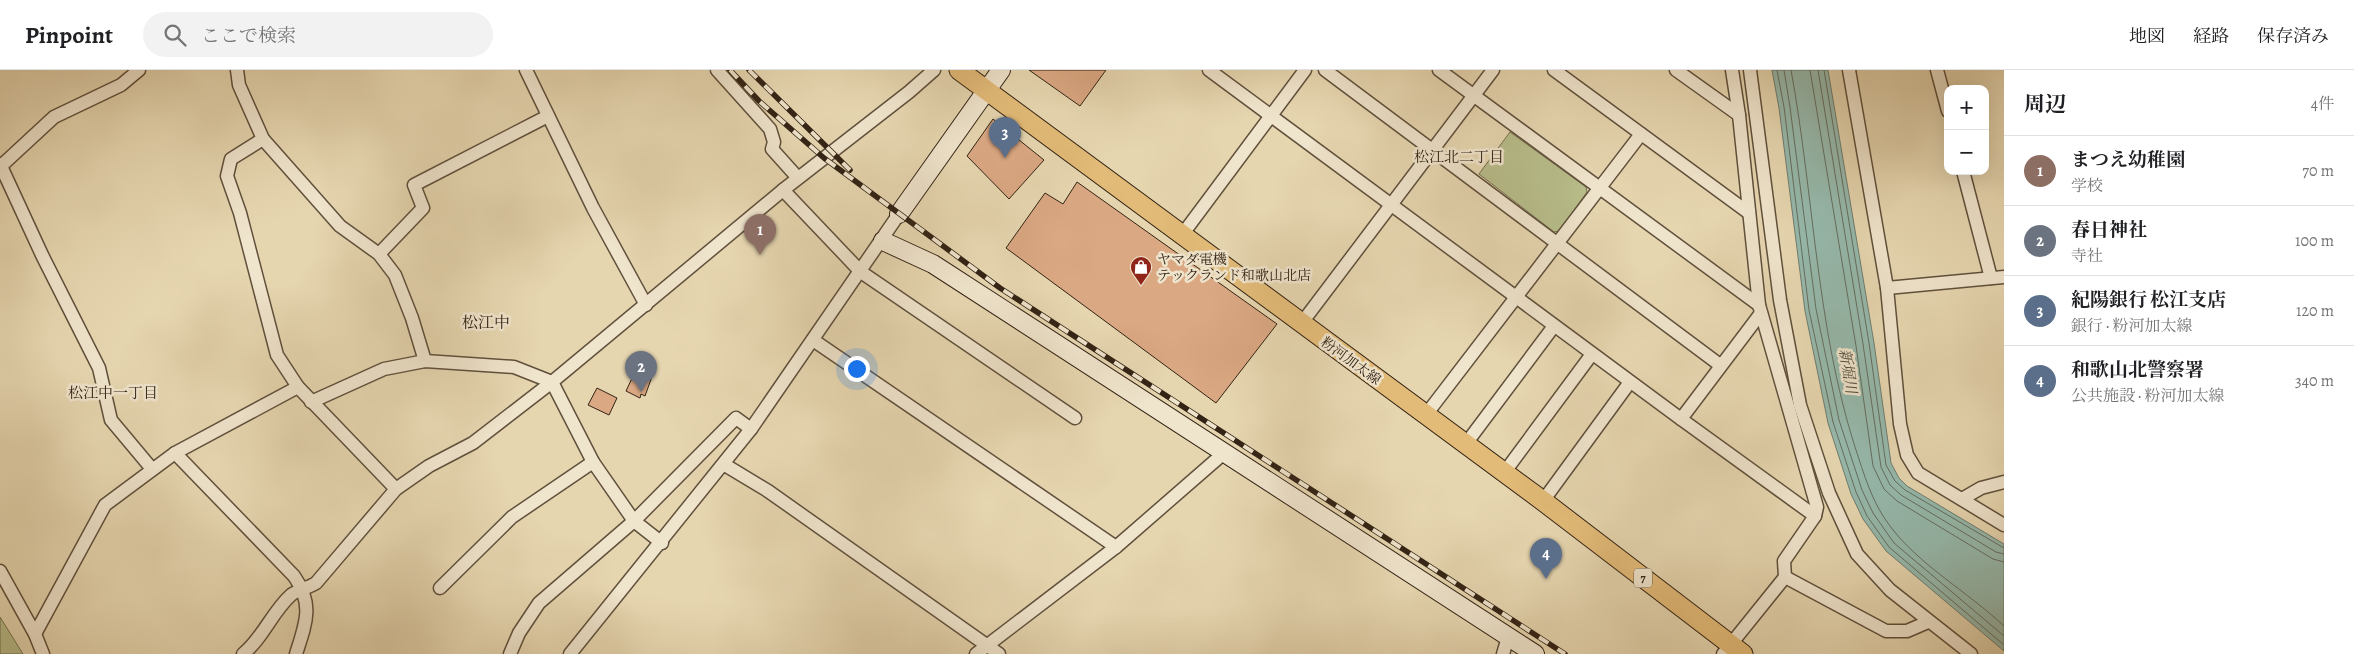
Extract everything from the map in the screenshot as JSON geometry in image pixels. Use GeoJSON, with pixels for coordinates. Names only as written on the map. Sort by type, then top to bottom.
{"type":"FeatureCollection","features":[{"type":"Feature","properties":{"kind":"main road","name":"粉河加太線"},"geometry":{"type":"LineString","coordinates":[[959,70],[1425,416],[1543,501],[1732,651]]}},
{"type":"Feature","properties":{"kind":"street"},"geometry":{"type":"LineString","coordinates":[[139,70],[121,85],[54,117],[0,165],[99,368],[111,420],[152,469]]}},
{"type":"Feature","properties":{"kind":"street"},"geometry":{"type":"LineString","coordinates":[[237,70],[239,85],[263,139],[340,226],[379,254],[395,275],[415,325],[426,361]]}},
{"type":"Feature","properties":{"kind":"street"},"geometry":{"type":"LineString","coordinates":[[526,70],[593,208],[646,305]]}},
{"type":"Feature","properties":{"kind":"street"},"geometry":{"type":"LineString","coordinates":[[717,70],[770,129],[774,142],[772,150],[798,178]]}},
{"type":"Feature","properties":{"kind":"street"},"geometry":{"type":"LineString","coordinates":[[243,654],[251,647],[272,616],[293,593],[305,591],[316,583],[396,489],[430,466],[473,443],[552,382],[783,190],[909,92],[934,70]]}},
{"type":"Feature","properties":{"kind":"street"},"geometry":{"type":"LineString","coordinates":[[570,654],[725,465],[1001,70]]}},
{"type":"Feature","properties":{"kind":"street"},"geometry":{"type":"LineString","coordinates":[[1209,70],[1516,299],[1815,516]]}},
{"type":"Feature","properties":{"kind":"street"},"geometry":{"type":"LineString","coordinates":[[1182,235],[1305,70]]}},
{"type":"Feature","properties":{"kind":"street"},"geometry":{"type":"LineString","coordinates":[[1325,70],[1720,365]]}},
{"type":"Feature","properties":{"kind":"street"},"geometry":{"type":"LineString","coordinates":[[1439,70],[1760,309]]}},
{"type":"Feature","properties":{"kind":"street"},"geometry":{"type":"LineString","coordinates":[[1301,324],[1493,70]]}},
{"type":"Feature","properties":{"kind":"street"},"geometry":{"type":"LineString","coordinates":[[1554,70],[1749,213]]}},
{"type":"Feature","properties":{"kind":"street"},"geometry":{"type":"LineString","coordinates":[[1676,70],[1739,115]]}},
{"type":"Feature","properties":{"kind":"street"},"geometry":{"type":"LineString","coordinates":[[1732,70],[1739,115],[1760,309],[1817,507],[1815,516],[1784,560],[1785,577],[1732,651]]}},
{"type":"Feature","properties":{"kind":"street"},"geometry":{"type":"LineString","coordinates":[[1750,70],[1780,300],[1800,405],[1828,493],[1857,554],[1890,590],[1928,622],[1971,654]]}},
{"type":"Feature","properties":{"kind":"street"},"geometry":{"type":"LineString","coordinates":[[1849,70],[1887,288],[1900,424],[1906,455],[1918,473],[2004,525]]}},
{"type":"Feature","properties":{"kind":"street"},"geometry":{"type":"LineString","coordinates":[[1938,70],[1944,95]]}},
{"type":"Feature","properties":{"kind":"street"},"geometry":{"type":"LineString","coordinates":[[379,254],[423,208],[414,185],[548,116]]}},
{"type":"Feature","properties":{"kind":"street"},"geometry":{"type":"LineString","coordinates":[[1425,416],[1641,134]]}},
{"type":"Feature","properties":{"kind":"street"},"geometry":{"type":"LineString","coordinates":[[263,139],[231,159],[227,176],[240,213],[277,355],[298,387],[311,402],[396,489]]}},
{"type":"Feature","properties":{"kind":"street"},"geometry":{"type":"LineString","coordinates":[[1964,175],[1991,278]]}},
{"type":"Feature","properties":{"kind":"street"},"geometry":{"type":"LineString","coordinates":[[783,190],[861,272],[1075,418]]}},
{"type":"Feature","properties":{"kind":"street"},"geometry":{"type":"LineString","coordinates":[[882,241],[933,264],[1534,654]]}},
{"type":"Feature","properties":{"kind":"street"},"geometry":{"type":"LineString","coordinates":[[1887,288],[2004,277]]}},
{"type":"Feature","properties":{"kind":"street"},"geometry":{"type":"LineString","coordinates":[[1681,419],[1760,309]]}},
{"type":"Feature","properties":{"kind":"street"},"geometry":{"type":"LineString","coordinates":[[1465,445],[1554,326]]}},
{"type":"Feature","properties":{"kind":"street"},"geometry":{"type":"LineString","coordinates":[[813,340],[1116,547]]}},
{"type":"Feature","properties":{"kind":"street"},"geometry":{"type":"LineString","coordinates":[[1504,473],[1592,354]]}},
{"type":"Feature","properties":{"kind":"street"},"geometry":{"type":"LineString","coordinates":[[311,402],[384,369],[426,361],[514,366],[552,382],[593,462],[634,521],[662,543]]}},
{"type":"Feature","properties":{"kind":"street"},"geometry":{"type":"LineString","coordinates":[[1543,501],[1630,382]]}},
{"type":"Feature","properties":{"kind":"street"},"geometry":{"type":"LineString","coordinates":[[35,634],[105,505],[175,453],[298,387]]}},
{"type":"Feature","properties":{"kind":"street"},"geometry":{"type":"LineString","coordinates":[[510,654],[519,633],[540,603],[634,521],[736,418],[751,429]]}},
{"type":"Feature","properties":{"kind":"street"},"geometry":{"type":"LineString","coordinates":[[175,453],[294,576],[305,591],[307,619],[296,654]]}},
{"type":"Feature","properties":{"kind":"street"},"geometry":{"type":"LineString","coordinates":[[976,654],[1116,547],[1224,453]]}},
{"type":"Feature","properties":{"kind":"street"},"geometry":{"type":"LineString","coordinates":[[440,588],[512,517],[593,462]]}},
{"type":"Feature","properties":{"kind":"street"},"geometry":{"type":"LineString","coordinates":[[725,465],[768,491],[987,644],[998,654]]}},
{"type":"Feature","properties":{"kind":"street"},"geometry":{"type":"LineString","coordinates":[[1962,499],[1981,488],[2004,482]]}},
{"type":"Feature","properties":{"kind":"street"},"geometry":{"type":"LineString","coordinates":[[0,571],[35,634],[43,654]]}},
{"type":"Feature","properties":{"kind":"street"},"geometry":{"type":"LineString","coordinates":[[1785,577],[1886,631],[1907,631],[1928,622]]}},
{"type":"Feature","properties":{"kind":"street"},"geometry":{"type":"LineString","coordinates":[[1503,654],[1508,637]]}},
{"type":"Feature","properties":{"kind":"green space"},"geometry":{"type":"Polygon","coordinates":[[[1510,132],[1586,187],[1587,192],[1559,231],[1554,232],[1479,174],[1510,132]]]}},
{"type":"Feature","properties":{"kind":"green space"},"geometry":{"type":"Polygon","coordinates":[[[0,617],[23,654],[0,654],[0,617]]]}},
{"type":"Feature","properties":{"kind":"water","name":"新堀川"},"geometry":{"type":"Polygon","coordinates":[[[1772,70],[1828,70],[1874,343],[1891,463],[1899,478],[1907,486],[2004,544],[2004,651],[1886,551],[1863,519],[1851,494],[1828,423],[1805,311],[1779,108],[1772,70]]]}},
{"type":"Feature","properties":{"kind":"building"},"geometry":{"type":"Polygon","coordinates":[[[1029,70],[1106,70],[1080,106],[1029,70]]]}},
{"type":"Feature","properties":{"kind":"building"},"geometry":{"type":"Polygon","coordinates":[[[993,119],[1044,160],[1009,199],[967,156],[993,119]]]}},
{"type":"Feature","properties":{"kind":"building","name":"ヤマダ電機 テックランド和歌山北店"},"geometry":{"type":"Polygon","coordinates":[[[1077,182],[1277,324],[1216,403],[1006,248],[1045,193],[1063,204],[1077,182]]]}},
{"type":"Feature","properties":{"kind":"building"},"geometry":{"type":"Polygon","coordinates":[[[643,366],[654,371],[645,396],[641,394],[640,398],[626,391],[634,374],[638,376],[643,366]]]}},
{"type":"Feature","properties":{"kind":"building"},"geometry":{"type":"Polygon","coordinates":[[[597,388],[617,398],[609,415],[588,405],[597,388]]]}},
{"type":"Feature","properties":{"kind":"railway"},"geometry":{"type":"LineString","coordinates":[[730,70],[759,101],[824,158],[1000,288],[1565,654]]}},
{"type":"Feature","properties":{"kind":"railway"},"geometry":{"type":"LineString","coordinates":[[749,70],[850,170]]}},
{"type":"Feature","properties":{"kind":"place","name":"紀陽銀行 松江支店"},"geometry":{"type":"Point","coordinates":[1005,158]}},
{"type":"Feature","properties":{"kind":"place","name":"まつえ幼稚園"},"geometry":{"type":"Point","coordinates":[760,255]}},
{"type":"Feature","properties":{"kind":"place","name":"ヤマダ電機 テックランド和歌山北店"},"geometry":{"type":"Point","coordinates":[1141,286]}},
{"type":"Feature","properties":{"kind":"place","name":"春日神社"},"geometry":{"type":"Point","coordinates":[641,392]}},
{"type":"Feature","properties":{"kind":"place","name":"和歌山北警察署"},"geometry":{"type":"Point","coordinates":[1546,579]}},
{"type":"Feature","properties":{"kind":"district","name":"松江北二丁目"},"geometry":{"type":"Point","coordinates":[1459,157]}},
{"type":"Feature","properties":{"kind":"district","name":"松江中"},"geometry":{"type":"Point","coordinates":[486,323]}},
{"type":"Feature","properties":{"kind":"district","name":"松江中一丁目"},"geometry":{"type":"Point","coordinates":[113,393]}}]}
